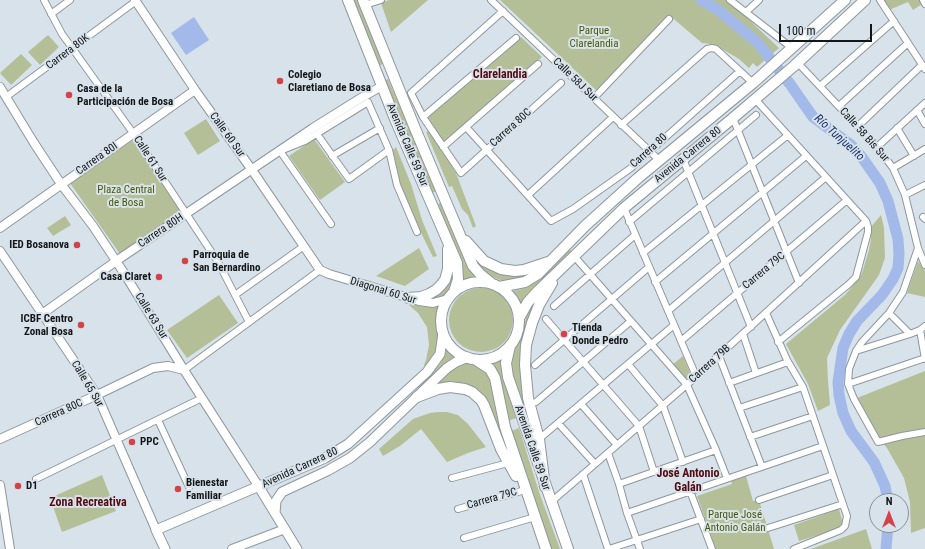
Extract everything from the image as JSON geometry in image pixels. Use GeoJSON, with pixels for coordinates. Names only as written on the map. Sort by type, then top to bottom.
{"type":"FeatureCollection","features":[{"type":"Feature","properties":{"kind":"main road","name":"Avenida Calle 59 Sur"},"geometry":{"type":"LineString","coordinates":[[348,0],[382,86],[458,268],[458,279],[451,295]]}},
{"type":"Feature","properties":{"kind":"main road","name":"Avenida Carrera 80"},"geometry":{"type":"LineString","coordinates":[[495,285],[517,284],[531,279],[601,211],[659,160],[753,83],[845,0]]}},
{"type":"Feature","properties":{"kind":"main road","name":"Avenida Carrera 80"},"geometry":{"type":"LineString","coordinates":[[519,318],[528,302],[624,208],[796,64],[865,0]]}},
{"type":"Feature","properties":{"kind":"main road","name":"Avenida Calle 59 Sur"},"geometry":{"type":"LineString","coordinates":[[364,3],[473,266],[481,275],[495,285]]}},
{"type":"Feature","properties":{"kind":"main road"},"geometry":{"type":"LineString","coordinates":[[458,231],[484,261],[496,268],[520,270],[550,262]]}},
{"type":"Feature","properties":{"kind":"main road"},"geometry":{"type":"LineString","coordinates":[[408,298],[421,297],[436,290],[441,285],[448,269],[449,261],[447,239]]}},
{"type":"Feature","properties":{"kind":"main road"},"geometry":{"type":"LineString","coordinates":[[546,487],[539,439],[531,413],[526,389],[526,346],[532,323],[539,305],[553,280],[567,264]]}},
{"type":"Feature","properties":{"kind":"main road"},"geometry":{"type":"LineString","coordinates":[[484,282],[495,285],[509,294],[513,300],[519,318],[517,333],[510,346],[505,351],[494,357],[483,359],[471,358],[454,349],[448,341],[443,332],[442,315],[451,295],[460,288],[471,283],[484,282]]}},
{"type":"Feature","properties":{"kind":"main road","name":"Avenida Carrera 80"},"geometry":{"type":"LineString","coordinates":[[156,530],[329,456],[356,438],[433,366],[440,354],[443,332]]}},
{"type":"Feature","properties":{"kind":"main road","name":"Avenida Calle 59 Sur"},"geometry":{"type":"LineString","coordinates":[[510,346],[506,363],[508,377],[568,549]]}},
{"type":"Feature","properties":{"kind":"main road","name":"Avenida Calle 59 Sur"},"geometry":{"type":"LineString","coordinates":[[471,358],[490,369],[495,378],[504,422],[525,490],[546,549]]}},
{"type":"Feature","properties":{"kind":"main road","name":"Avenida Carrera 80"},"geometry":{"type":"LineString","coordinates":[[275,513],[276,501],[282,492],[327,471],[350,458],[370,442],[447,368],[456,362],[471,358]]}},
{"type":"Feature","properties":{"kind":"main road"},"geometry":{"type":"LineString","coordinates":[[417,397],[438,389],[450,387],[465,389],[472,392],[484,405],[508,463],[525,490]]}},
{"type":"Feature","properties":{"kind":"main road","name":"Calle 63 Sur"},"geometry":{"type":"LineString","coordinates":[[259,487],[297,549]]}},
{"type":"Feature","properties":{"kind":"main road","name":"Calle 65 Sur"},"geometry":{"type":"LineString","coordinates":[[156,530],[165,549]]}},
{"type":"Feature","properties":{"kind":"street","name":"Calle 61 Sur"},"geometry":{"type":"LineString","coordinates":[[44,0],[62,34],[133,133],[218,262],[249,322]]}},
{"type":"Feature","properties":{"kind":"street"},"geometry":{"type":"LineString","coordinates":[[51,14],[70,0]]}},
{"type":"Feature","properties":{"kind":"street","name":"Carrera 80K"},"geometry":{"type":"LineString","coordinates":[[3,100],[135,0]]}},
{"type":"Feature","properties":{"kind":"street","name":"Calle 60 Sur"},"geometry":{"type":"LineString","coordinates":[[135,0],[195,90],[320,270]]}},
{"type":"Feature","properties":{"kind":"street"},"geometry":{"type":"LineString","coordinates":[[364,3],[381,0]]}},
{"type":"Feature","properties":{"kind":"street","name":"Calle 58J Sur"},"geometry":{"type":"LineString","coordinates":[[491,0],[659,160]]}},
{"type":"Feature","properties":{"kind":"street"},"geometry":{"type":"LineString","coordinates":[[730,0],[792,48]]}},
{"type":"Feature","properties":{"kind":"street"},"geometry":{"type":"LineString","coordinates":[[746,12],[759,0]]}},
{"type":"Feature","properties":{"kind":"street"},"geometry":{"type":"LineString","coordinates":[[858,126],[924,67],[880,0]]}},
{"type":"Feature","properties":{"kind":"street"},"geometry":{"type":"LineString","coordinates":[[923,0],[925,4]]}},
{"type":"Feature","properties":{"kind":"street"},"geometry":{"type":"LineString","coordinates":[[503,11],[412,93],[423,117],[443,147],[538,64]]}},
{"type":"Feature","properties":{"kind":"street"},"geometry":{"type":"LineString","coordinates":[[594,98],[670,19]]}},
{"type":"Feature","properties":{"kind":"street"},"geometry":{"type":"LineString","coordinates":[[820,86],[894,21]]}},
{"type":"Feature","properties":{"kind":"street"},"geometry":{"type":"LineString","coordinates":[[423,117],[516,38]]}},
{"type":"Feature","properties":{"kind":"street"},"geometry":{"type":"LineString","coordinates":[[839,106],[908,43]]}},
{"type":"Feature","properties":{"kind":"street"},"geometry":{"type":"LineString","coordinates":[[621,124],[703,52],[710,48],[716,49],[753,83]]}},
{"type":"Feature","properties":{"kind":"street","name":"Calle 58 Bis Sur"},"geometry":{"type":"LineString","coordinates":[[796,64],[820,86],[858,126],[893,168],[905,195],[918,248],[925,265]]}},
{"type":"Feature","properties":{"kind":"street","name":"Carrera 80"},"geometry":{"type":"LineString","coordinates":[[528,195],[551,221],[574,209],[630,168],[740,71]]}},
{"type":"Feature","properties":{"kind":"street","name":"Carrera 80C"},"geometry":{"type":"LineString","coordinates":[[443,147],[461,174],[561,83]]}},
{"type":"Feature","properties":{"kind":"street","name":"Carrera 80H"},"geometry":{"type":"LineString","coordinates":[[42,314],[116,261],[186,214],[325,121],[382,86]]}},
{"type":"Feature","properties":{"kind":"street","name":"Calle 63 Sur"},"geometry":{"type":"LineString","coordinates":[[0,87],[3,100],[61,184],[94,226],[259,487]]}},
{"type":"Feature","properties":{"kind":"street","name":"Carrera 80I"},"geometry":{"type":"LineString","coordinates":[[0,228],[195,90]]}},
{"type":"Feature","properties":{"kind":"street"},"geometry":{"type":"LineString","coordinates":[[755,99],[866,221],[868,232],[856,276],[849,284],[778,342]]}},
{"type":"Feature","properties":{"kind":"street","name":"Carrera 80H"},"geometry":{"type":"LineString","coordinates":[[280,151],[306,141],[368,102],[380,128]]}},
{"type":"Feature","properties":{"kind":"street"},"geometry":{"type":"LineString","coordinates":[[877,147],[925,103]]}},
{"type":"Feature","properties":{"kind":"street"},"geometry":{"type":"LineString","coordinates":[[917,110],[925,124]]}},
{"type":"Feature","properties":{"kind":"street"},"geometry":{"type":"LineString","coordinates":[[629,222],[756,115]]}},
{"type":"Feature","properties":{"kind":"street"},"geometry":{"type":"LineString","coordinates":[[466,127],[528,195],[613,116]]}},
{"type":"Feature","properties":{"kind":"street"},"geometry":{"type":"LineString","coordinates":[[733,118],[799,283]]}},
{"type":"Feature","properties":{"kind":"street"},"geometry":{"type":"LineString","coordinates":[[325,121],[318,133],[332,156],[349,179],[389,150]]}},
{"type":"Feature","properties":{"kind":"street"},"geometry":{"type":"LineString","coordinates":[[332,156],[380,128],[389,150],[397,186],[417,232]]}},
{"type":"Feature","properties":{"kind":"street"},"geometry":{"type":"LineString","coordinates":[[897,128],[914,156]]}},
{"type":"Feature","properties":{"kind":"street"},"geometry":{"type":"LineString","coordinates":[[643,253],[788,135]]}},
{"type":"Feature","properties":{"kind":"street"},"geometry":{"type":"LineString","coordinates":[[893,168],[925,149]]}},
{"type":"Feature","properties":{"kind":"street"},"geometry":{"type":"LineString","coordinates":[[280,151],[331,224]]}},
{"type":"Feature","properties":{"kind":"street"},"geometry":{"type":"LineString","coordinates":[[655,282],[806,156]]}},
{"type":"Feature","properties":{"kind":"street"},"geometry":{"type":"LineString","coordinates":[[683,159],[751,327]]}},
{"type":"Feature","properties":{"kind":"street"},"geometry":{"type":"LineString","coordinates":[[668,311],[826,177]]}},
{"type":"Feature","properties":{"kind":"street"},"geometry":{"type":"LineString","coordinates":[[905,195],[925,185]]}},
{"type":"Feature","properties":{"kind":"street","name":"Carrera 79C"},"geometry":{"type":"LineString","coordinates":[[681,341],[847,200]]}},
{"type":"Feature","properties":{"kind":"street"},"geometry":{"type":"LineString","coordinates":[[624,208],[696,376]]}},
{"type":"Feature","properties":{"kind":"street","name":"Carrera 79B"},"geometry":{"type":"LineString","coordinates":[[551,502],[687,385],[866,221]]}},
{"type":"Feature","properties":{"kind":"street"},"geometry":{"type":"LineString","coordinates":[[554,306],[635,235]]}},
{"type":"Feature","properties":{"kind":"street"},"geometry":{"type":"LineString","coordinates":[[235,295],[304,246]]}},
{"type":"Feature","properties":{"kind":"street"},"geometry":{"type":"LineString","coordinates":[[918,248],[903,292],[889,313],[862,342],[856,351],[849,369],[848,384],[854,399],[878,442],[925,432]]}},
{"type":"Feature","properties":{"kind":"street","name":"Calle 65 Sur"},"geometry":{"type":"LineString","coordinates":[[0,251],[97,395],[156,530]]}},
{"type":"Feature","properties":{"kind":"street"},"geometry":{"type":"LineString","coordinates":[[574,256],[687,385],[727,478]]}},
{"type":"Feature","properties":{"kind":"street"},"geometry":{"type":"LineString","coordinates":[[535,364],[649,267]]}},
{"type":"Feature","properties":{"kind":"street"},"geometry":{"type":"LineString","coordinates":[[184,370],[320,270]]}},
{"type":"Feature","properties":{"kind":"street","name":"Diagonal 60 Sur"},"geometry":{"type":"LineString","coordinates":[[320,270],[328,274],[426,303],[433,303],[451,295]]}},
{"type":"Feature","properties":{"kind":"street"},"geometry":{"type":"LineString","coordinates":[[889,313],[910,334]]}},
{"type":"Feature","properties":{"kind":"street"},"geometry":{"type":"LineString","coordinates":[[766,314],[788,362],[803,387],[847,516],[845,526],[832,534],[794,549]]}},
{"type":"Feature","properties":{"kind":"street"},"geometry":{"type":"LineString","coordinates":[[546,318],[639,426],[654,472]]}},
{"type":"Feature","properties":{"kind":"street"},"geometry":{"type":"LineString","coordinates":[[536,402],[631,321]]}},
{"type":"Feature","properties":{"kind":"street"},"geometry":{"type":"LineString","coordinates":[[539,439],[674,325]]}},
{"type":"Feature","properties":{"kind":"street"},"geometry":{"type":"LineString","coordinates":[[848,384],[924,355],[923,328],[910,334],[856,351]]}},
{"type":"Feature","properties":{"kind":"street"},"geometry":{"type":"LineString","coordinates":[[743,334],[756,373]]}},
{"type":"Feature","properties":{"kind":"street"},"geometry":{"type":"LineString","coordinates":[[719,356],[762,467]]}},
{"type":"Feature","properties":{"kind":"street"},"geometry":{"type":"LineString","coordinates":[[729,383],[788,362]]}},
{"type":"Feature","properties":{"kind":"street"},"geometry":{"type":"LineString","coordinates":[[628,364],[663,406],[683,462]]}},
{"type":"Feature","properties":{"kind":"street","name":"Carrera 80C"},"geometry":{"type":"LineString","coordinates":[[0,439],[158,366],[174,366],[184,370]]}},
{"type":"Feature","properties":{"kind":"street"},"geometry":{"type":"LineString","coordinates":[[739,408],[803,387]]}},
{"type":"Feature","properties":{"kind":"street"},"geometry":{"type":"LineString","coordinates":[[36,479],[202,398]]}},
{"type":"Feature","properties":{"kind":"street"},"geometry":{"type":"LineString","coordinates":[[581,404],[617,445]]}},
{"type":"Feature","properties":{"kind":"street"},"geometry":{"type":"LineString","coordinates":[[750,437],[813,416]]}},
{"type":"Feature","properties":{"kind":"street"},"geometry":{"type":"LineString","coordinates":[[158,420],[189,487]]}},
{"type":"Feature","properties":{"kind":"street"},"geometry":{"type":"LineString","coordinates":[[558,423],[595,464]]}},
{"type":"Feature","properties":{"kind":"street"},"geometry":{"type":"LineString","coordinates":[[627,513],[823,446]]}},
{"type":"Feature","properties":{"kind":"street"},"geometry":{"type":"LineString","coordinates":[[619,484],[716,450]]}},
{"type":"Feature","properties":{"kind":"street"},"geometry":{"type":"LineString","coordinates":[[608,453],[640,549]]}},
{"type":"Feature","properties":{"kind":"street"},"geometry":{"type":"LineString","coordinates":[[452,478],[508,463]]}},
{"type":"Feature","properties":{"kind":"street"},"geometry":{"type":"LineString","coordinates":[[583,474],[608,549],[701,519]]}},
{"type":"Feature","properties":{"kind":"street"},"geometry":{"type":"LineString","coordinates":[[759,500],[833,475]]}},
{"type":"Feature","properties":{"kind":"street"},"geometry":{"type":"LineString","coordinates":[[0,485],[10,549]]}},
{"type":"Feature","properties":{"kind":"street","name":"Carrera 79C"},"geometry":{"type":"LineString","coordinates":[[458,509],[525,490]]}},
{"type":"Feature","properties":{"kind":"street"},"geometry":{"type":"LineString","coordinates":[[690,491],[711,548],[703,549]]}},
{"type":"Feature","properties":{"kind":"street"},"geometry":{"type":"LineString","coordinates":[[768,528],[843,504]]}},
{"type":"Feature","properties":{"kind":"street"},"geometry":{"type":"LineString","coordinates":[[464,538],[535,517]]}},
{"type":"Feature","properties":{"kind":"street"},"geometry":{"type":"LineString","coordinates":[[232,549],[285,529]]}},
{"type":"Feature","properties":{"kind":"green space"},"geometry":{"type":"Polygon","coordinates":[[[354,0],[359,0],[383,64],[378,66],[354,0]]]}},
{"type":"Feature","properties":{"kind":"green space"},"geometry":{"type":"Polygon","coordinates":[[[389,0],[428,0],[391,32],[381,3],[389,0]]]}},
{"type":"Feature","properties":{"kind":"green space","name":"Parque Clarelandia"},"geometry":{"type":"Polygon","coordinates":[[[500,0],[728,0],[779,48],[757,67],[753,63],[749,68],[739,59],[722,49],[711,44],[702,43],[669,15],[597,91],[500,0]]]}},
{"type":"Feature","properties":{"kind":"green space"},"geometry":{"type":"Polygon","coordinates":[[[883,0],[919,0],[922,4],[913,10],[908,2],[889,10],[883,0]]]}},
{"type":"Feature","properties":{"kind":"green space"},"geometry":{"type":"Polygon","coordinates":[[[48,35],[59,47],[40,65],[28,52],[48,35]]]}},
{"type":"Feature","properties":{"kind":"green space"},"geometry":{"type":"Polygon","coordinates":[[[521,37],[542,57],[445,145],[428,117],[521,37]]]}},
{"type":"Feature","properties":{"kind":"green space"},"geometry":{"type":"Polygon","coordinates":[[[21,54],[32,65],[11,85],[0,73],[21,54]]]}},
{"type":"Feature","properties":{"kind":"green space"},"geometry":{"type":"Polygon","coordinates":[[[388,79],[437,191],[432,193],[383,81],[388,79]]]}},
{"type":"Feature","properties":{"kind":"green space"},"geometry":{"type":"Polygon","coordinates":[[[206,119],[220,141],[198,155],[184,133],[206,119]]]}},
{"type":"Feature","properties":{"kind":"green space"},"geometry":{"type":"Polygon","coordinates":[[[429,131],[456,173],[476,226],[473,228],[468,215],[462,209],[452,186],[449,187],[426,132],[429,131]]]}},
{"type":"Feature","properties":{"kind":"green space"},"geometry":{"type":"Polygon","coordinates":[[[314,139],[345,182],[320,200],[289,156],[314,139]]]}},
{"type":"Feature","properties":{"kind":"green space","name":"Plaza Central de Bosa"},"geometry":{"type":"Polygon","coordinates":[[[133,140],[182,212],[120,254],[70,183],[133,140]]]}},
{"type":"Feature","properties":{"kind":"green space"},"geometry":{"type":"Polygon","coordinates":[[[396,147],[411,184],[422,220],[437,256],[433,257],[415,221],[401,187],[393,150],[396,147]]]}},
{"type":"Feature","properties":{"kind":"green space"},"geometry":{"type":"Polygon","coordinates":[[[442,202],[470,269],[475,277],[467,278],[461,282],[463,270],[438,204],[442,202]]]}},
{"type":"Feature","properties":{"kind":"green space"},"geometry":{"type":"Polygon","coordinates":[[[881,215],[884,228],[885,258],[879,275],[840,330],[827,358],[830,405],[818,411],[808,384],[786,344],[846,294],[855,283],[862,273],[869,250],[871,239],[870,228],[881,215]]]}},
{"type":"Feature","properties":{"kind":"green space"},"geometry":{"type":"Polygon","coordinates":[[[65,216],[71,225],[53,236],[47,228],[65,216]]]}},
{"type":"Feature","properties":{"kind":"green space"},"geometry":{"type":"Polygon","coordinates":[[[419,248],[429,269],[405,286],[376,276],[419,248]]]}},
{"type":"Feature","properties":{"kind":"green space"},"geometry":{"type":"Polygon","coordinates":[[[570,249],[571,251],[521,303],[513,291],[522,289],[538,280],[570,249]]]}},
{"type":"Feature","properties":{"kind":"green space"},"geometry":{"type":"Polygon","coordinates":[[[475,259],[495,272],[505,275],[537,269],[522,279],[506,282],[487,275],[475,259]]]}},
{"type":"Feature","properties":{"kind":"green space"},"geometry":{"type":"Polygon","coordinates":[[[918,261],[925,271],[925,297],[907,293],[918,261]]]}},
{"type":"Feature","properties":{"kind":"green space"},"geometry":{"type":"Polygon","coordinates":[[[452,264],[454,279],[451,287],[446,294],[440,298],[427,300],[452,264]]]}},
{"type":"Feature","properties":{"kind":"green space"},"geometry":{"type":"Polygon","coordinates":[[[481,288],[499,294],[507,302],[513,320],[507,338],[499,346],[481,352],[463,346],[455,338],[449,320],[455,302],[463,294],[481,288]]]}},
{"type":"Feature","properties":{"kind":"green space"},"geometry":{"type":"Polygon","coordinates":[[[542,292],[526,330],[537,454],[513,380],[511,361],[513,353],[520,341],[529,307],[542,292]]]}},
{"type":"Feature","properties":{"kind":"green space"},"geometry":{"type":"Polygon","coordinates":[[[219,295],[238,323],[187,358],[167,330],[219,295]]]}},
{"type":"Feature","properties":{"kind":"green space"},"geometry":{"type":"Polygon","coordinates":[[[409,305],[426,307],[439,305],[437,315],[440,340],[438,349],[426,367],[424,365],[429,345],[427,327],[418,313],[409,305]]]}},
{"type":"Feature","properties":{"kind":"green space"},"geometry":{"type":"Polygon","coordinates":[[[447,349],[456,357],[448,361],[420,388],[419,386],[440,364],[447,349]]]}},
{"type":"Feature","properties":{"kind":"green space"},"geometry":{"type":"Polygon","coordinates":[[[683,356],[691,375],[686,379],[672,365],[683,356]]]}},
{"type":"Feature","properties":{"kind":"green space"},"geometry":{"type":"Polygon","coordinates":[[[502,358],[504,379],[516,418],[508,421],[500,378],[498,372],[490,363],[496,362],[502,358]]]}},
{"type":"Feature","properties":{"kind":"green space"},"geometry":{"type":"Polygon","coordinates":[[[469,362],[475,363],[490,375],[510,458],[483,398],[435,386],[455,367],[469,362]]]}},
{"type":"Feature","properties":{"kind":"green space"},"geometry":{"type":"Polygon","coordinates":[[[925,371],[925,528],[911,533],[909,493],[904,478],[887,448],[876,436],[857,398],[925,371]]]}},
{"type":"Feature","properties":{"kind":"green space"},"geometry":{"type":"Polygon","coordinates":[[[438,412],[447,412],[458,415],[468,424],[486,447],[447,462],[421,429],[400,446],[383,456],[379,449],[413,419],[438,412]]]}},
{"type":"Feature","properties":{"kind":"green space"},"geometry":{"type":"Polygon","coordinates":[[[519,428],[539,492],[560,549],[551,549],[511,431],[519,428]]]}},
{"type":"Feature","properties":{"kind":"green space"},"geometry":{"type":"Polygon","coordinates":[[[102,475],[116,511],[62,532],[50,498],[102,475]]]}},
{"type":"Feature","properties":{"kind":"green space","name":"Parque José Antonio Galán"},"geometry":{"type":"Polygon","coordinates":[[[746,476],[753,501],[759,500],[774,549],[716,549],[697,496],[732,484],[731,481],[746,476]]]}},
{"type":"Feature","properties":{"kind":"green space"},"geometry":{"type":"Polygon","coordinates":[[[839,509],[843,524],[838,529],[799,541],[794,525],[839,509]]]}},
{"type":"Feature","properties":{"kind":"green space"},"geometry":{"type":"Polygon","coordinates":[[[866,529],[872,549],[811,549],[866,529]]]}},
{"type":"Feature","properties":{"kind":"water"},"geometry":{"type":"Polygon","coordinates":[[[194,17],[209,40],[186,55],[171,33],[194,17]]]}},
{"type":"Feature","properties":{"kind":"waterway","name":"Río Tunjuelito"},"geometry":{"type":"LineString","coordinates":[[701,0],[717,9],[758,43],[790,84],[813,117],[851,145],[861,156],[880,183],[888,201],[898,239],[898,268],[893,279],[882,295],[857,321],[849,334],[843,348],[838,382],[843,413],[851,431],[874,462],[885,486],[886,493]]}},
{"type":"Feature","properties":{"kind":"waterway","name":"Río Tunjuelito"},"geometry":{"type":"LineString","coordinates":[[886,549],[887,533]]}},
{"type":"Feature","properties":{"kind":"place","name":"Colegio Claretiano de Bosa"},"geometry":{"type":"Point","coordinates":[280,81]}},
{"type":"Feature","properties":{"kind":"place","name":"Casa de la Participación de Bosa"},"geometry":{"type":"Point","coordinates":[69,95]}},
{"type":"Feature","properties":{"kind":"place","name":"IED Bosanova"},"geometry":{"type":"Point","coordinates":[77,245]}},
{"type":"Feature","properties":{"kind":"place","name":"Parroquia de San Bernardino"},"geometry":{"type":"Point","coordinates":[185,261]}},
{"type":"Feature","properties":{"kind":"place","name":"Casa Claret"},"geometry":{"type":"Point","coordinates":[159,277]}},
{"type":"Feature","properties":{"kind":"place","name":"ICBF Centro Zonal Bosa"},"geometry":{"type":"Point","coordinates":[81,325]}},
{"type":"Feature","properties":{"kind":"place","name":"Tienda Donde Pedro"},"geometry":{"type":"Point","coordinates":[564,334]}},
{"type":"Feature","properties":{"kind":"place","name":"PPC"},"geometry":{"type":"Point","coordinates":[132,442]}},
{"type":"Feature","properties":{"kind":"place","name":"D1"},"geometry":{"type":"Point","coordinates":[18,486]}},
{"type":"Feature","properties":{"kind":"place","name":"Bienestar Familiar"},"geometry":{"type":"Point","coordinates":[178,489]}},
{"type":"Feature","properties":{"kind":"district","name":"Clarelandia"},"geometry":{"type":"Point","coordinates":[500,75]}},
{"type":"Feature","properties":{"kind":"district","name":"José Antonio Galán"},"geometry":{"type":"Point","coordinates":[688,481]}},
{"type":"Feature","properties":{"kind":"district","name":"Zona Recreativa"},"geometry":{"type":"Point","coordinates":[88,503]}}]}
